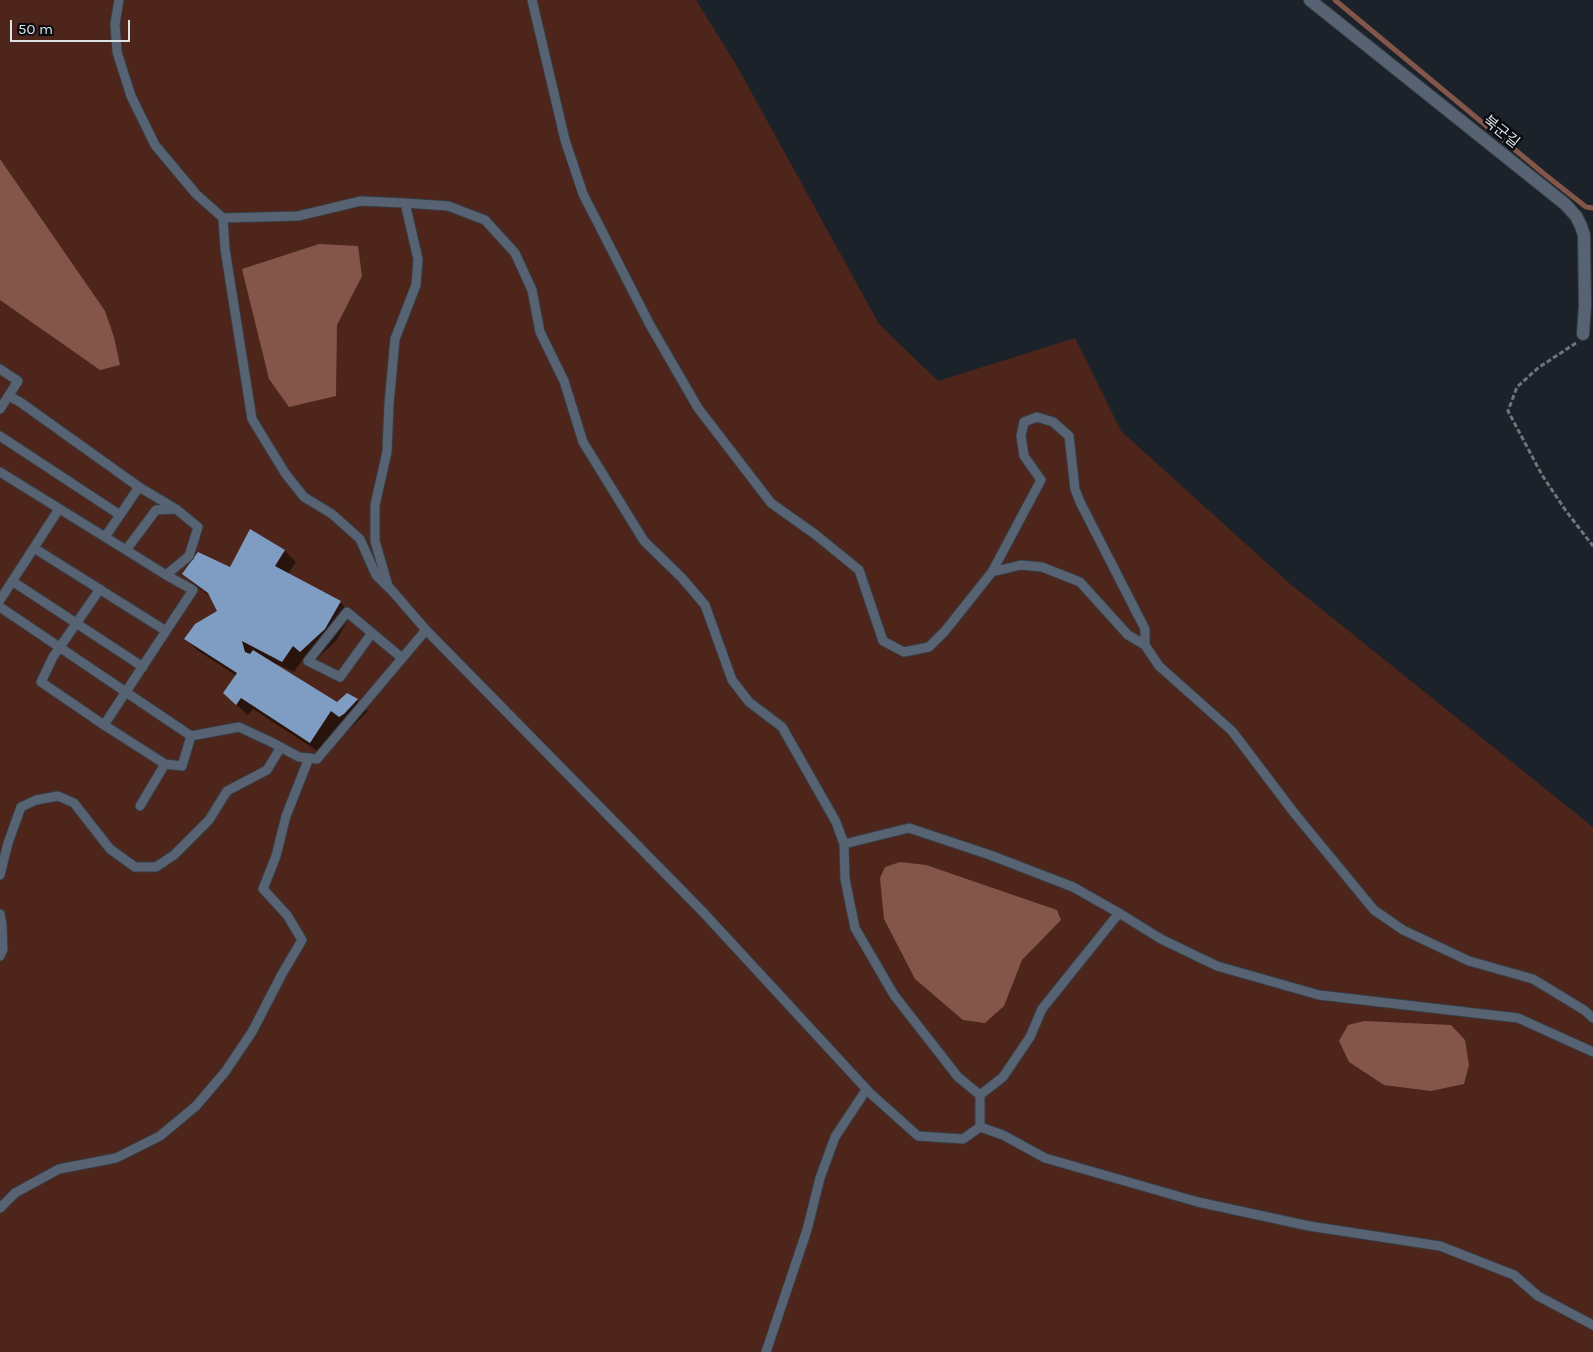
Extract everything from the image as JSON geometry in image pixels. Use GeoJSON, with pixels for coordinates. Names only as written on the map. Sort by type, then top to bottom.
{"type":"FeatureCollection","features":[{"type":"Feature","properties":{"kind":"street","name":"북군길"},"geometry":{"type":"LineString","coordinates":[[1310,0],[1565,204],[1576,216],[1582,226],[1584,235],[1586,305],[1583,334]]}},
{"type":"Feature","properties":{"kind":"lane"},"geometry":{"type":"LineString","coordinates":[[119,0],[115,24],[117,52],[131,96],[155,146],[196,194],[223,218],[298,216],[361,201],[448,206],[486,220],[515,253],[532,290],[540,332],[564,381],[583,442],[644,541],[682,578],[705,605],[732,680],[749,702],[782,727],[836,822],[844,844],[845,879],[855,928],[894,995],[958,1077],[980,1095]]}},
{"type":"Feature","properties":{"kind":"lane"},"geometry":{"type":"LineString","coordinates":[[532,0],[565,140],[583,194],[650,325],[698,408],[772,503],[859,570],[883,640],[904,652],[929,647],[945,631],[992,572],[1041,480],[1024,456],[1021,436],[1024,422],[1037,416],[1053,422],[1069,436],[1075,489],[1145,629],[1145,645]]}},
{"type":"Feature","properties":{"kind":"lane"},"geometry":{"type":"LineString","coordinates":[[390,589],[375,541],[375,505],[387,452],[388,404],[395,339],[416,285],[418,259],[405,203]]}},
{"type":"Feature","properties":{"kind":"lane"},"geometry":{"type":"LineString","coordinates":[[223,218],[225,249],[252,419],[285,473],[304,497],[332,514],[360,539],[376,575],[426,630],[702,911],[866,1090],[918,1136],[962,1139],[980,1127]]}},
{"type":"Feature","properties":{"kind":"lane"},"geometry":{"type":"LineString","coordinates":[[0,369],[18,381],[0,409]]}},
{"type":"Feature","properties":{"kind":"lane"},"geometry":{"type":"LineString","coordinates":[[9,396],[139,487],[176,509],[198,527],[189,556],[166,575]]}},
{"type":"Feature","properties":{"kind":"lane"},"geometry":{"type":"LineString","coordinates":[[0,436],[120,515]]}},
{"type":"Feature","properties":{"kind":"lane"},"geometry":{"type":"LineString","coordinates":[[0,472],[193,590],[104,725]]}},
{"type":"Feature","properties":{"kind":"lane"},"geometry":{"type":"LineString","coordinates":[[105,537],[139,487]]}},
{"type":"Feature","properties":{"kind":"lane"},"geometry":{"type":"LineString","coordinates":[[0,600],[59,509]]}},
{"type":"Feature","properties":{"kind":"lane"},"geometry":{"type":"LineString","coordinates":[[126,550],[156,510],[176,509]]}},
{"type":"Feature","properties":{"kind":"lane"},"geometry":{"type":"LineString","coordinates":[[34,548],[166,631]]}},
{"type":"Feature","properties":{"kind":"lane"},"geometry":{"type":"LineString","coordinates":[[992,572],[1020,565],[1042,567],[1080,582],[1128,636],[1145,645],[1159,666],[1232,731],[1295,814],[1374,910],[1403,930],[1469,961],[1533,979],[1584,1010],[1593,1018]]}},
{"type":"Feature","properties":{"kind":"lane"},"geometry":{"type":"LineString","coordinates":[[12,582],[143,667]]}},
{"type":"Feature","properties":{"kind":"lane"},"geometry":{"type":"LineString","coordinates":[[100,589],[53,657],[41,682],[165,764],[182,766],[191,736]]}},
{"type":"Feature","properties":{"kind":"lane"},"geometry":{"type":"LineString","coordinates":[[0,607],[191,736],[239,727],[299,757],[317,759],[426,630]]}},
{"type":"Feature","properties":{"kind":"lane"},"geometry":{"type":"LineString","coordinates":[[372,633],[340,678],[308,662],[347,612],[402,658]]}},
{"type":"Feature","properties":{"kind":"lane"},"geometry":{"type":"LineString","coordinates":[[0,875],[8,843],[21,807],[36,800],[58,796],[74,803],[110,849],[134,867],[156,867],[174,855],[209,820],[227,791],[267,770],[282,748]]}},
{"type":"Feature","properties":{"kind":"lane"},"geometry":{"type":"LineString","coordinates":[[0,1208],[15,1193],[59,1169],[116,1158],[160,1136],[196,1106],[225,1072],[252,1032],[302,940],[287,915],[263,889],[276,856],[286,816],[309,758]]}},
{"type":"Feature","properties":{"kind":"lane"},"geometry":{"type":"LineString","coordinates":[[140,806],[165,764]]}},
{"type":"Feature","properties":{"kind":"lane"},"geometry":{"type":"LineString","coordinates":[[844,844],[909,828],[990,855],[1073,887],[1162,939],[1216,966],[1319,995],[1518,1018],[1593,1052]]}},
{"type":"Feature","properties":{"kind":"lane"},"geometry":{"type":"LineString","coordinates":[[980,1095],[1003,1076],[1030,1036],[1042,1009],[1119,913]]}},
{"type":"Feature","properties":{"kind":"lane"},"geometry":{"type":"LineString","coordinates":[[0,914],[3,949],[0,956]]}},
{"type":"Feature","properties":{"kind":"lane"},"geometry":{"type":"LineString","coordinates":[[766,1352],[807,1230],[820,1178],[835,1137],[866,1090]]}},
{"type":"Feature","properties":{"kind":"lane"},"geometry":{"type":"LineString","coordinates":[[980,1095],[980,1127]]}},
{"type":"Feature","properties":{"kind":"lane"},"geometry":{"type":"LineString","coordinates":[[980,1127],[1003,1135],[1045,1158],[1198,1202],[1309,1226],[1440,1246],[1514,1275],[1538,1296],[1593,1326]]}},
{"type":"Feature","properties":{"kind":"path"},"geometry":{"type":"LineString","coordinates":[[1583,334],[1574,345],[1538,368],[1516,387],[1508,411],[1542,476],[1593,546]]}},
{"type":"Feature","properties":{"kind":"shaded area"},"geometry":{"type":"Polygon","coordinates":[[[0,0],[696,0],[737,66],[879,324],[938,381],[1075,338],[1121,431],[1289,583],[1593,827],[1593,1352],[0,1352],[0,0]]]}},
{"type":"Feature","properties":{"kind":"shaded area"},"geometry":{"type":"Polygon","coordinates":[[[0,159],[105,311],[114,337],[120,365],[100,370],[0,300],[0,159]]]}},
{"type":"Feature","properties":{"kind":"shaded area"},"geometry":{"type":"Polygon","coordinates":[[[319,244],[358,246],[362,276],[337,325],[336,396],[289,407],[269,379],[242,269],[319,244]]]}},
{"type":"Feature","properties":{"kind":"shaded area"},"geometry":{"type":"Polygon","coordinates":[[[900,862],[926,865],[1057,910],[1061,920],[1022,960],[1004,1006],[985,1023],[963,1020],[915,979],[884,919],[880,878],[885,867],[900,862]]]}},
{"type":"Feature","properties":{"kind":"shaded area"},"geometry":{"type":"Polygon","coordinates":[[[1364,1021],[1451,1025],[1465,1040],[1469,1065],[1464,1084],[1431,1091],[1384,1085],[1349,1062],[1339,1041],[1348,1025],[1364,1021]]]}},
{"type":"Feature","properties":{"kind":"building"},"geometry":{"type":"Polygon","coordinates":[[[250,529],[285,550],[275,566],[341,601],[325,629],[300,652],[293,646],[282,662],[242,641],[245,652],[250,654],[253,650],[337,702],[347,693],[358,699],[339,717],[331,711],[310,743],[241,698],[236,705],[223,693],[237,673],[184,639],[195,624],[217,611],[208,593],[182,574],[198,552],[230,567],[250,529]]]}},
{"type":"Feature","properties":{"kind":"waterway"},"geometry":{"type":"LineString","coordinates":[[1335,0],[1543,173],[1586,207],[1593,208]]}}]}
